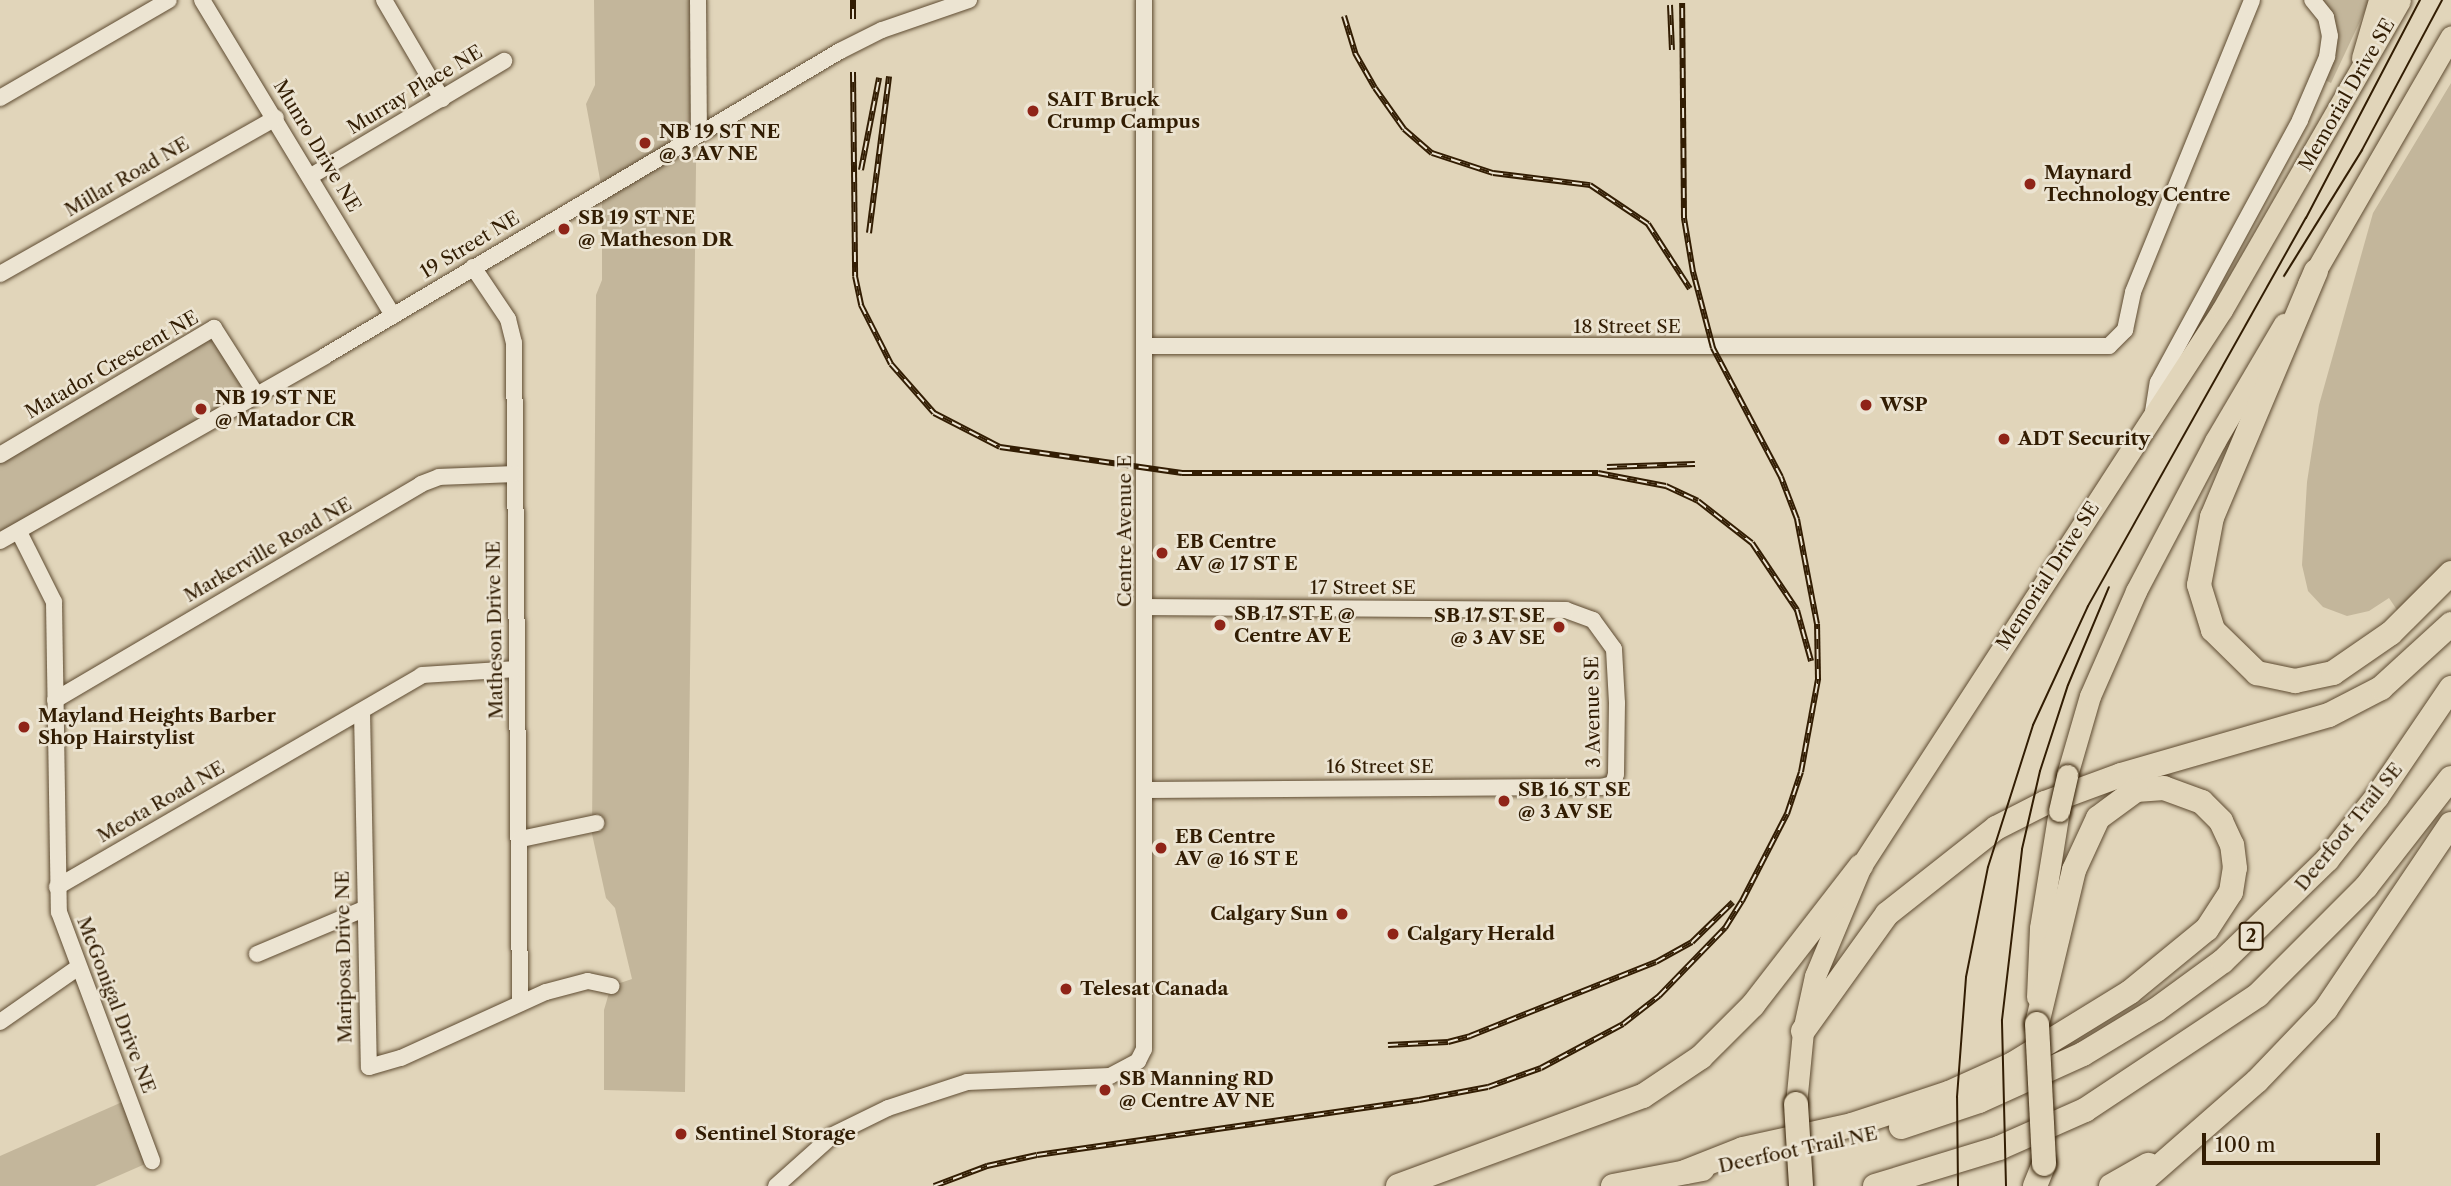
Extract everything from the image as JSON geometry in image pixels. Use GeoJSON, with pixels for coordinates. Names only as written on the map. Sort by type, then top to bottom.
{"type":"FeatureCollection","features":[{"type":"Feature","properties":{"kind":"highway"},"geometry":{"type":"LineString","coordinates":[[2316,271],[2212,517],[2199,585],[2213,630],[2257,673],[2295,681],[2333,673],[2391,633],[2451,573]]}},
{"type":"Feature","properties":{"kind":"highway"},"geometry":{"type":"LineString","coordinates":[[1804,1031],[1887,914],[1996,828],[2045,803],[2121,775],[2329,715],[2381,688],[2451,624]]}},
{"type":"Feature","properties":{"kind":"highway","name":"Deerfoot Trail SE"},"geometry":{"type":"LineString","coordinates":[[1979,1101],[2112,1038],[2195,982],[2250,938],[2350,832],[2451,688]]}},
{"type":"Feature","properties":{"kind":"highway"},"geometry":{"type":"LineString","coordinates":[[1874,1186],[1999,1148],[2085,1110],[2258,995],[2366,887],[2451,778]]}},
{"type":"Feature","properties":{"kind":"highway"},"geometry":{"type":"LineString","coordinates":[[1685,1172],[1743,1149],[1852,1125],[1950,1093],[2013,1064],[2130,992],[2207,929],[2231,892],[2235,868],[2232,845],[2221,821],[2202,802],[2164,788],[2136,790],[2098,818],[2074,870],[2037,1024],[2042,1179]]}},
{"type":"Feature","properties":{"kind":"highway"},"geometry":{"type":"LineString","coordinates":[[2137,1186],[2173,1151],[2239,1098],[2326,1009],[2451,824]]}},
{"type":"Feature","properties":{"kind":"highway"},"geometry":{"type":"LineString","coordinates":[[1398,1186],[1643,1096],[1701,1057],[1753,1005],[1861,866]]}},
{"type":"Feature","properties":{"kind":"highway","name":"Deerfoot Trail NE"},"geometry":{"type":"LineString","coordinates":[[1613,1186],[1817,1149],[1979,1101]]}},
{"type":"Feature","properties":{"kind":"highway","name":"Memorial Drive SE"},"geometry":{"type":"LineString","coordinates":[[1796,1104],[1801,1186]]}},
{"type":"Feature","properties":{"kind":"highway"},"geometry":{"type":"LineString","coordinates":[[2110,1186],[2173,1151]]}},
{"type":"Feature","properties":{"kind":"highway"},"geometry":{"type":"LineString","coordinates":[[1798,1158],[1811,1186]]}},
{"type":"Feature","properties":{"kind":"main road"},"geometry":{"type":"LineString","coordinates":[[2358,80],[2379,0]]}},
{"type":"Feature","properties":{"kind":"main road","name":"Memorial Drive SE"},"geometry":{"type":"LineString","coordinates":[[1796,1104],[1804,1031],[1823,948],[1861,866],[2222,310],[2358,80],[2400,0]]}},
{"type":"Feature","properties":{"kind":"main road"},"geometry":{"type":"LineString","coordinates":[[2037,1024],[2040,928],[2059,811],[2090,696],[2136,591],[2215,441],[2451,36]]}},
{"type":"Feature","properties":{"kind":"street"},"geometry":{"type":"LineString","coordinates":[[0,98],[169,0]]}},
{"type":"Feature","properties":{"kind":"street","name":"Munro Drive NE"},"geometry":{"type":"LineString","coordinates":[[202,0],[276,118],[393,316]]}},
{"type":"Feature","properties":{"kind":"street"},"geometry":{"type":"LineString","coordinates":[[384,0],[442,99]]}},
{"type":"Feature","properties":{"kind":"street"},"geometry":{"type":"LineString","coordinates":[[698,0],[699,134]]}},
{"type":"Feature","properties":{"kind":"street","name":"19 Street NE"},"geometry":{"type":"LineString","coordinates":[[0,541],[393,316],[699,134],[882,30],[969,0]]}},
{"type":"Feature","properties":{"kind":"street","name":"Centre Avenue E"},"geometry":{"type":"LineString","coordinates":[[776,1186],[852,1122],[945,1087],[1110,1076],[1139,1061],[1147,1034],[1144,0]]}},
{"type":"Feature","properties":{"kind":"street","name":"18 Street SE"},"geometry":{"type":"LineString","coordinates":[[1145,346],[2109,346],[2124,330],[2133,292],[2252,0]]}},
{"type":"Feature","properties":{"kind":"street"},"geometry":{"type":"LineString","coordinates":[[2153,415],[2158,382],[2300,120],[2327,57],[2330,36],[2326,17],[2312,0]]}},
{"type":"Feature","properties":{"kind":"street","name":"Murray Place NE"},"geometry":{"type":"LineString","coordinates":[[311,176],[504,61]]}},
{"type":"Feature","properties":{"kind":"street","name":"Millar Road NE"},"geometry":{"type":"LineString","coordinates":[[0,274],[276,118]]}},
{"type":"Feature","properties":{"kind":"street","name":"Matheson Drive NE"},"geometry":{"type":"LineString","coordinates":[[474,267],[508,319],[514,343],[520,1003]]}},
{"type":"Feature","properties":{"kind":"street","name":"Matador Crescent NE"},"geometry":{"type":"LineString","coordinates":[[0,455],[214,328],[256,394]]}},
{"type":"Feature","properties":{"kind":"street","name":"Markerville Road NE"},"geometry":{"type":"LineString","coordinates":[[55,700],[421,484],[439,477],[514,474]]}},
{"type":"Feature","properties":{"kind":"street","name":"McGonigal Drive NE"},"geometry":{"type":"LineString","coordinates":[[19,532],[54,602],[59,912],[77,968],[152,1161]]}},
{"type":"Feature","properties":{"kind":"street","name":"17 Street SE"},"geometry":{"type":"LineString","coordinates":[[1147,607],[1553,608],[1579,613]]}},
{"type":"Feature","properties":{"kind":"street","name":"3 Avenue SE"},"geometry":{"type":"LineString","coordinates":[[1579,613],[1593,620],[1614,649],[1617,761],[1613,784]]}},
{"type":"Feature","properties":{"kind":"street","name":"Meota Road NE"},"geometry":{"type":"LineString","coordinates":[[57,887],[422,675],[517,669]]}},
{"type":"Feature","properties":{"kind":"street","name":"Mariposa Drive NE"},"geometry":{"type":"LineString","coordinates":[[362,711],[369,1067],[401,1058],[520,1003],[588,981],[611,986]]}},
{"type":"Feature","properties":{"kind":"street","name":"16 Street SE"},"geometry":{"type":"LineString","coordinates":[[1147,790],[1613,784]]}},
{"type":"Feature","properties":{"kind":"street"},"geometry":{"type":"LineString","coordinates":[[520,839],[596,823]]}},
{"type":"Feature","properties":{"kind":"street"},"geometry":{"type":"LineString","coordinates":[[257,954],[364,909]]}},
{"type":"Feature","properties":{"kind":"street"},"geometry":{"type":"LineString","coordinates":[[0,1022],[77,968]]}},
{"type":"Feature","properties":{"kind":"shaded area"},"geometry":{"type":"Polygon","coordinates":[[[594,0],[698,0],[685,1092],[604,1090],[604,1010],[611,986],[632,979],[615,908],[606,898],[592,834],[596,295],[602,280],[602,190],[586,104],[595,85],[594,0]]]}},
{"type":"Feature","properties":{"kind":"shaded area"},"geometry":{"type":"Polygon","coordinates":[[[2322,0],[2370,0],[2331,83],[2325,80],[2322,0]]]}},
{"type":"Feature","properties":{"kind":"shaded area"},"geometry":{"type":"Polygon","coordinates":[[[2451,83],[2451,559],[2399,613],[2389,598],[2369,611],[2347,616],[2323,607],[2308,591],[2302,565],[2307,482],[2319,405],[2373,213],[2451,83]]]}},
{"type":"Feature","properties":{"kind":"shaded area"},"geometry":{"type":"Polygon","coordinates":[[[214,328],[256,394],[0,541],[0,455],[214,328]]]}},
{"type":"Feature","properties":{"kind":"shaded area"},"geometry":{"type":"Polygon","coordinates":[[[129,1099],[152,1161],[95,1186],[0,1186],[0,1156],[129,1099]]]}},
{"type":"Feature","properties":{"kind":"tram line"},"geometry":{"type":"LineString","coordinates":[[1958,1186],[1957,1097],[1966,977],[1988,867],[2033,725],[2088,606],[2306,218],[2420,0]]}},
{"type":"Feature","properties":{"kind":"tram line"},"geometry":{"type":"LineString","coordinates":[[2284,276],[2362,150],[2442,0]]}},
{"type":"Feature","properties":{"kind":"tram line"},"geometry":{"type":"LineString","coordinates":[[2006,1186],[2002,1020],[2022,849],[2040,771],[2068,685],[2109,587]]}},
{"type":"Feature","properties":{"kind":"railway"},"geometry":{"type":"LineString","coordinates":[[853,0],[853,19]]}},
{"type":"Feature","properties":{"kind":"railway"},"geometry":{"type":"LineString","coordinates":[[934,1186],[987,1166],[1037,1155],[1419,1100],[1488,1087],[1541,1068],[1623,1024],[1659,996],[1725,928],[1787,814],[1801,772],[1818,679],[1817,624],[1797,519],[1781,477],[1713,348],[1693,272],[1684,218],[1682,3]]}},
{"type":"Feature","properties":{"kind":"railway"},"geometry":{"type":"LineString","coordinates":[[1670,5],[1672,50]]}},
{"type":"Feature","properties":{"kind":"railway"},"geometry":{"type":"LineString","coordinates":[[1344,16],[1355,53],[1375,88],[1404,129],[1432,153],[1493,173],[1590,185],[1648,224],[1690,289]]}},
{"type":"Feature","properties":{"kind":"railway"},"geometry":{"type":"LineString","coordinates":[[853,72],[855,276],[861,305],[891,364],[934,413],[1000,447],[1182,473],[1598,473],[1666,486],[1698,501],[1752,543],[1797,610],[1811,661]]}},
{"type":"Feature","properties":{"kind":"railway"},"geometry":{"type":"LineString","coordinates":[[869,233],[889,76]]}},
{"type":"Feature","properties":{"kind":"railway"},"geometry":{"type":"LineString","coordinates":[[861,170],[879,78]]}},
{"type":"Feature","properties":{"kind":"railway"},"geometry":{"type":"LineString","coordinates":[[1607,467],[1695,464]]}},
{"type":"Feature","properties":{"kind":"railway"},"geometry":{"type":"LineString","coordinates":[[1388,1045],[1448,1042],[1470,1036],[1656,962],[1692,942],[1733,902]]}},
{"type":"Feature","properties":{"kind":"place","name":"SAIT Bruck Crump Campus"},"geometry":{"type":"Point","coordinates":[1033,111]}},
{"type":"Feature","properties":{"kind":"place","name":"NB 19 ST NE @ 3 AV NE"},"geometry":{"type":"Point","coordinates":[645,143]}},
{"type":"Feature","properties":{"kind":"place","name":"Maynard Technology Centre"},"geometry":{"type":"Point","coordinates":[2030,184]}},
{"type":"Feature","properties":{"kind":"place","name":"SB 19 ST NE @ Matheson DR"},"geometry":{"type":"Point","coordinates":[564,229]}},
{"type":"Feature","properties":{"kind":"place","name":"WSP"},"geometry":{"type":"Point","coordinates":[1866,405]}},
{"type":"Feature","properties":{"kind":"place","name":"NB 19 ST NE @ Matador CR"},"geometry":{"type":"Point","coordinates":[201,409]}},
{"type":"Feature","properties":{"kind":"place","name":"ADT Security"},"geometry":{"type":"Point","coordinates":[2004,439]}},
{"type":"Feature","properties":{"kind":"place","name":"EB Centre AV @ 17 ST E"},"geometry":{"type":"Point","coordinates":[1162,553]}},
{"type":"Feature","properties":{"kind":"place","name":"SB 17 ST E @ Centre AV E"},"geometry":{"type":"Point","coordinates":[1220,625]}},
{"type":"Feature","properties":{"kind":"place","name":"SB 17 ST SE @ 3 AV SE"},"geometry":{"type":"Point","coordinates":[1559,627]}},
{"type":"Feature","properties":{"kind":"place","name":"Mayland Heights Barber Shop Hairstylist"},"geometry":{"type":"Point","coordinates":[24,727]}},
{"type":"Feature","properties":{"kind":"place","name":"SB 16 ST SE @ 3 AV SE"},"geometry":{"type":"Point","coordinates":[1504,801]}},
{"type":"Feature","properties":{"kind":"place","name":"EB Centre AV @ 16 ST E"},"geometry":{"type":"Point","coordinates":[1161,848]}},
{"type":"Feature","properties":{"kind":"place","name":"Calgary Sun"},"geometry":{"type":"Point","coordinates":[1342,914]}},
{"type":"Feature","properties":{"kind":"place","name":"Calgary Herald"},"geometry":{"type":"Point","coordinates":[1393,934]}},
{"type":"Feature","properties":{"kind":"place","name":"Telesat Canada"},"geometry":{"type":"Point","coordinates":[1066,989]}},
{"type":"Feature","properties":{"kind":"place","name":"SB Manning RD @ Centre AV NE"},"geometry":{"type":"Point","coordinates":[1105,1090]}},
{"type":"Feature","properties":{"kind":"place","name":"Sentinel Storage"},"geometry":{"type":"Point","coordinates":[681,1134]}}]}
